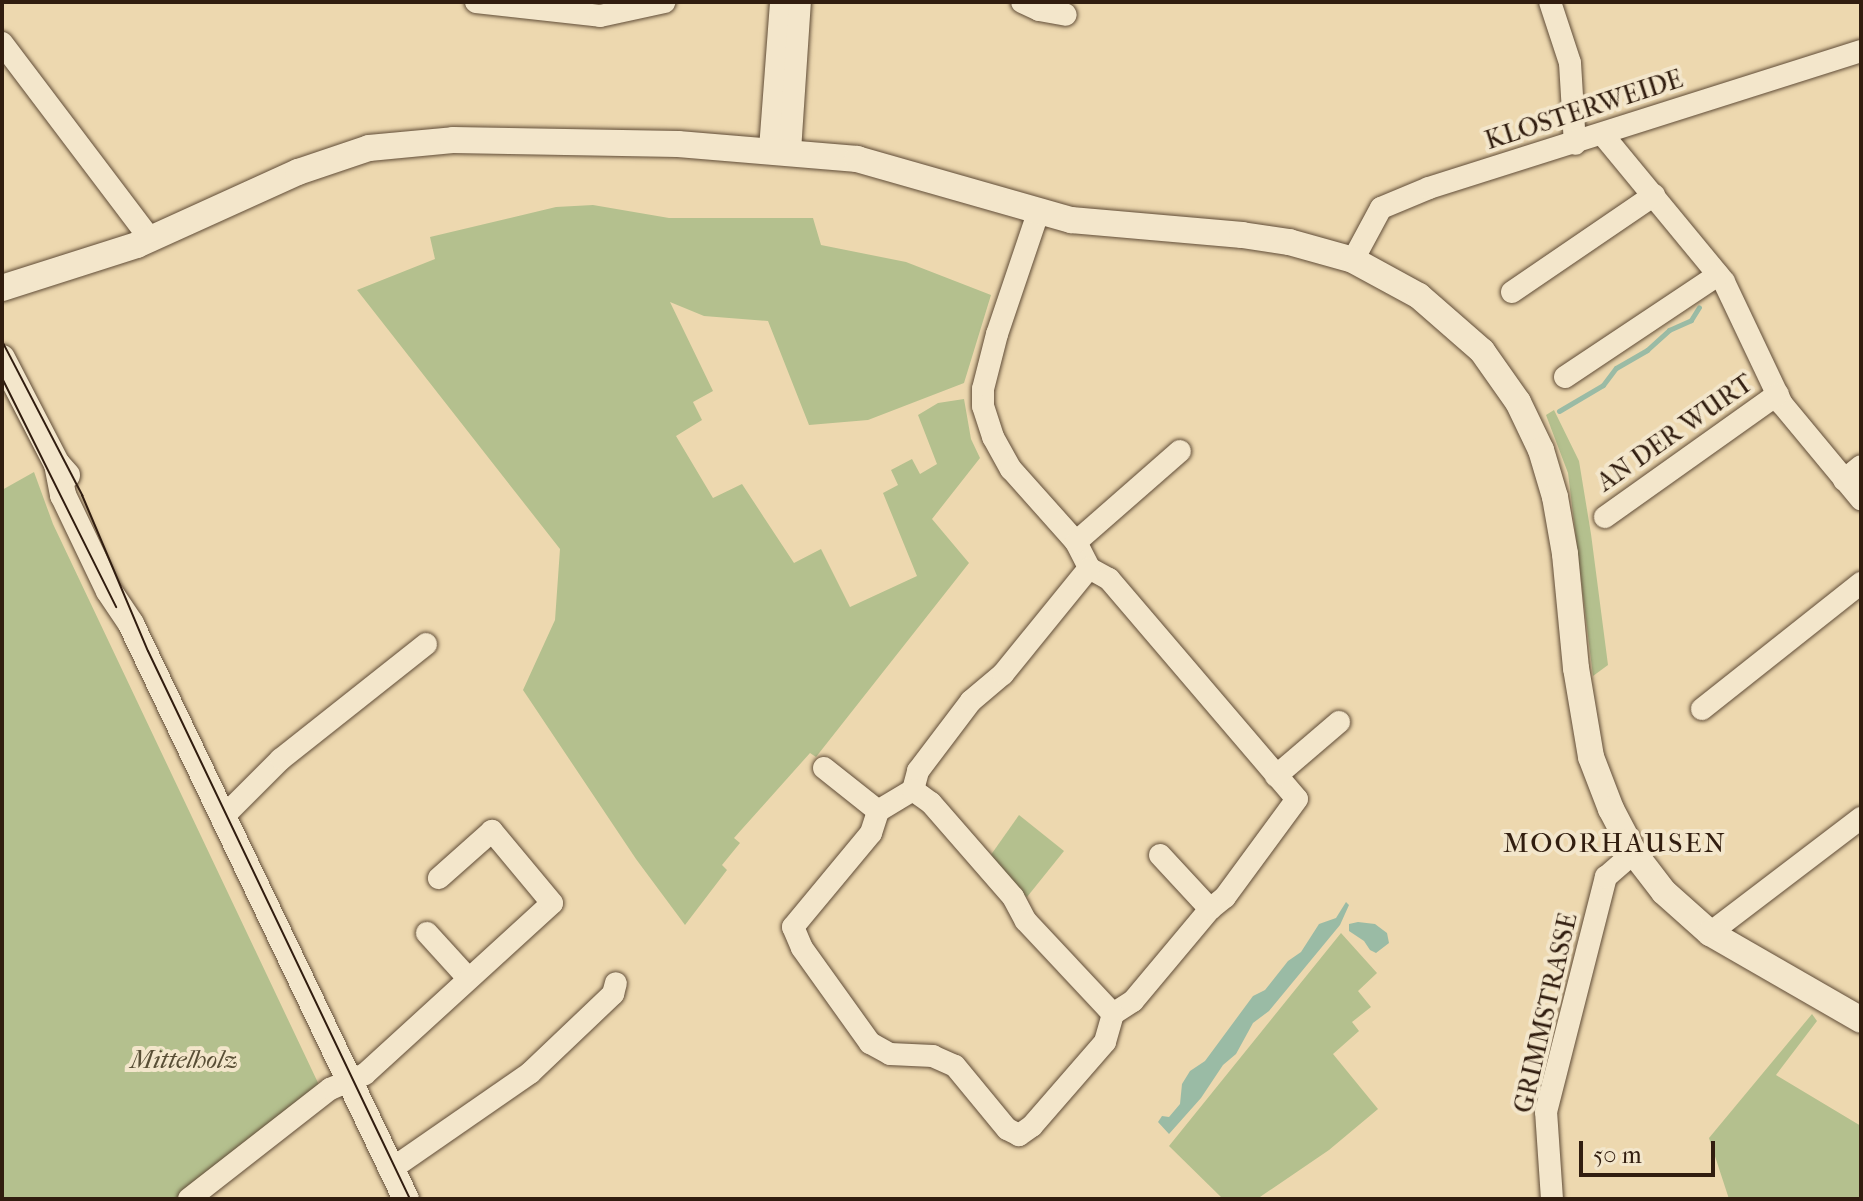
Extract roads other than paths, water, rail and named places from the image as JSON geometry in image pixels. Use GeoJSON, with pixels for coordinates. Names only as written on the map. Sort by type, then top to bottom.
{"type":"FeatureCollection","features":[{"type":"Feature","properties":{"kind":"street"},"geometry":{"type":"LineString","coordinates":[[476,2],[600,16],[664,2]]}},
{"type":"Feature","properties":{"kind":"street"},"geometry":{"type":"LineString","coordinates":[[780,150],[781,2]]}},
{"type":"Feature","properties":{"kind":"street"},"geometry":{"type":"LineString","coordinates":[[780,150],[800,2]]}},
{"type":"Feature","properties":{"kind":"street"},"geometry":{"type":"LineString","coordinates":[[1022,2],[1039,10],[1066,15]]}},
{"type":"Feature","properties":{"kind":"street"},"geometry":{"type":"LineString","coordinates":[[1550,2],[1570,63],[1575,144]]}},
{"type":"Feature","properties":{"kind":"street"},"geometry":{"type":"LineString","coordinates":[[2,43],[151,240]]}},
{"type":"Feature","properties":{"kind":"street","name":"KLOSTERWEIDE"},"geometry":{"type":"LineString","coordinates":[[1353,260],[1381,208],[1429,188],[1861,51]]}},
{"type":"Feature","properties":{"kind":"street","name":"AN DER WURT"},"geometry":{"type":"LineString","coordinates":[[1603,135],[1718,275],[1778,394],[1853,473],[1861,499]]}},
{"type":"Feature","properties":{"kind":"street"},"geometry":{"type":"LineString","coordinates":[[2,288],[151,240],[298,172],[369,148],[453,140],[613,142],[780,150],[857,159],[1038,213],[1120,226],[1258,237],[1353,260],[1419,296],[1482,351],[1518,402],[1541,450],[1555,497],[1565,554],[1576,668],[1591,757],[1611,809],[1634,853],[1664,892],[1710,933],[1861,1020]]}},
{"type":"Feature","properties":{"kind":"street"},"geometry":{"type":"LineString","coordinates":[[1512,292],[1654,195]]}},
{"type":"Feature","properties":{"kind":"street"},"geometry":{"type":"LineString","coordinates":[[1038,213],[997,334],[983,389],[983,406],[993,437],[1011,469],[1076,542],[1089,568],[1109,579],[1297,799],[1253,863],[1225,897],[1210,909],[1133,1001],[1113,1014],[1101,1047],[1032,1126],[1019,1135],[1007,1129],[955,1066],[933,1056],[890,1054],[870,1043],[802,948],[793,927],[871,833],[878,811],[913,790],[918,771],[971,701],[1003,674],[1089,568]]}},
{"type":"Feature","properties":{"kind":"street"},"geometry":{"type":"LineString","coordinates":[[1565,377],[1718,275]]}},
{"type":"Feature","properties":{"kind":"street"},"geometry":{"type":"LineString","coordinates":[[2,358],[57,464],[82,495],[131,624],[406,1199]]}},
{"type":"Feature","properties":{"kind":"street","name":"AN DER WURT"},"geometry":{"type":"LineString","coordinates":[[1605,517],[1778,394]]}},
{"type":"Feature","properties":{"kind":"street"},"geometry":{"type":"LineString","coordinates":[[1076,542],[1180,451]]}},
{"type":"Feature","properties":{"kind":"street"},"geometry":{"type":"LineString","coordinates":[[1702,709],[1861,583]]}},
{"type":"Feature","properties":{"kind":"street"},"geometry":{"type":"LineString","coordinates":[[222,818],[281,759],[426,644]]}},
{"type":"Feature","properties":{"kind":"street"},"geometry":{"type":"LineString","coordinates":[[1276,776],[1339,722]]}},
{"type":"Feature","properties":{"kind":"street"},"geometry":{"type":"LineString","coordinates":[[824,768],[878,811]]}},
{"type":"Feature","properties":{"kind":"street"},"geometry":{"type":"LineString","coordinates":[[913,790],[931,803],[1013,897],[1026,921],[1113,1014]]}},
{"type":"Feature","properties":{"kind":"street"},"geometry":{"type":"LineString","coordinates":[[1710,933],[1861,818]]}},
{"type":"Feature","properties":{"kind":"street"},"geometry":{"type":"LineString","coordinates":[[189,1199],[330,1089],[365,1074],[552,903],[492,831],[439,878]]}},
{"type":"Feature","properties":{"kind":"street","name":"GRIMMSTRASSE"},"geometry":{"type":"LineString","coordinates":[[1552,1199],[1546,1112],[1606,877],[1634,853]]}},
{"type":"Feature","properties":{"kind":"street"},"geometry":{"type":"LineString","coordinates":[[1160,855],[1210,909]]}},
{"type":"Feature","properties":{"kind":"street"},"geometry":{"type":"LineString","coordinates":[[427,933],[468,978]]}},
{"type":"Feature","properties":{"kind":"street"},"geometry":{"type":"LineString","coordinates":[[390,1170],[530,1073],[613,994],[616,983]]}},
{"type":"Feature","properties":{"kind":"waterway"},"geometry":{"type":"LineString","coordinates":[[1559,411],[1603,385],[1616,368],[1647,350],[1669,330],[1691,320],[1699,307]]}},
{"type":"Feature","properties":{"kind":"tram line"},"geometry":{"type":"LineString","coordinates":[[2,341],[82,495],[148,651],[410,1199]]}},
{"type":"Feature","properties":{"kind":"tram line"},"geometry":{"type":"LineString","coordinates":[[2,378],[116,607]]}},
{"type":"Feature","properties":{"kind":"district","name":"MOORHAUSEN"},"geometry":{"type":"Point","coordinates":[1615,843]}},
{"type":"Feature","properties":{"kind":"park label","name":"Mittelholz"},"geometry":{"type":"Point","coordinates":[184,1060]}}]}
